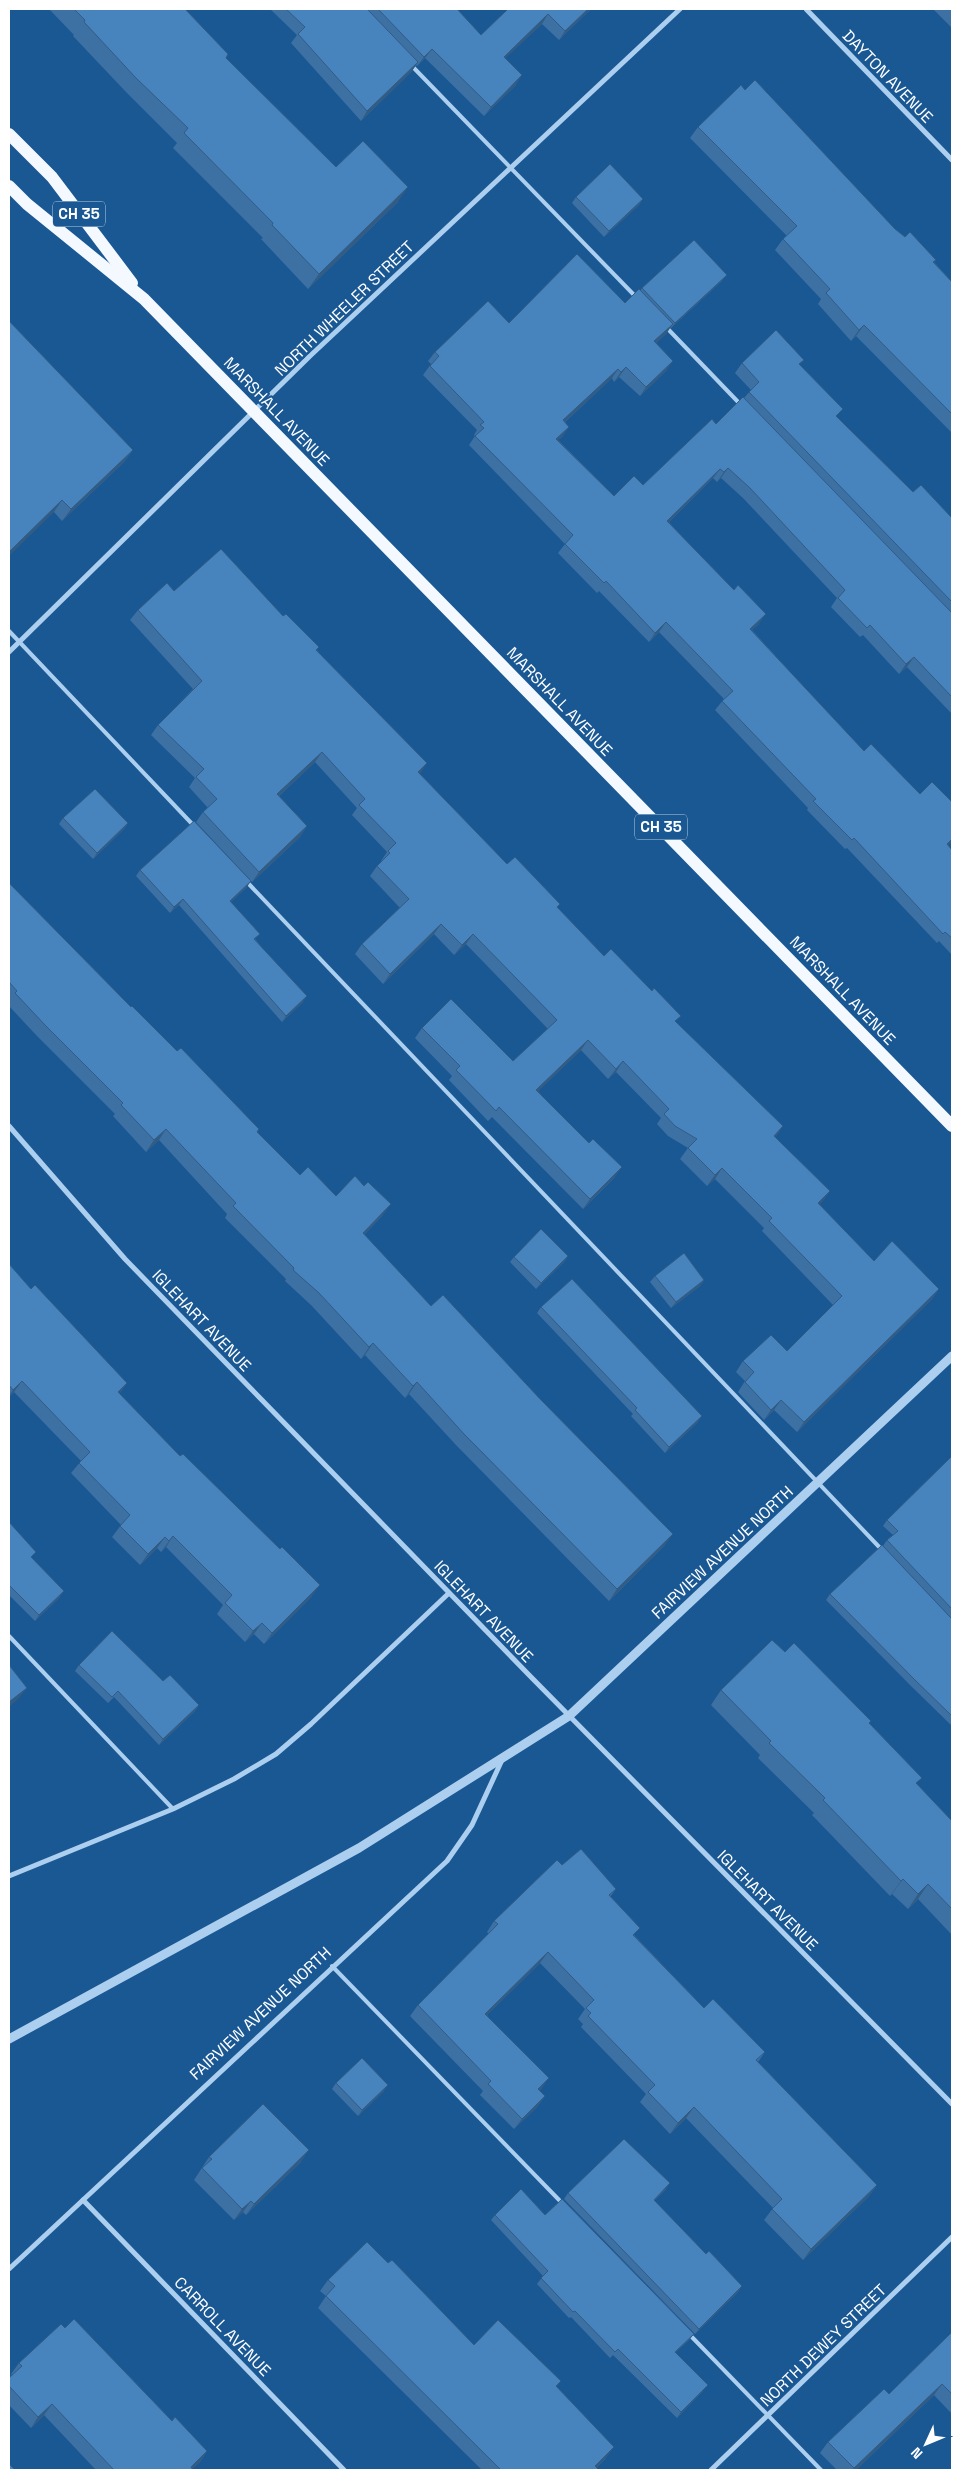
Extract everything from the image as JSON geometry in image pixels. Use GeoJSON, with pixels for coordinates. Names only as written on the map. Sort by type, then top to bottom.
{"type":"FeatureCollection","features":[{"type":"Feature","properties":{"kind":"main road","name":"MARSHALL AVENUE"},"geometry":{"type":"LineString","coordinates":[[9,134],[52,177],[144,299]]}},
{"type":"Feature","properties":{"kind":"main road","name":"MARSHALL AVENUE"},"geometry":{"type":"LineString","coordinates":[[9,186],[27,204],[144,299],[952,1126]]}},
{"type":"Feature","properties":{"kind":"street","name":"NORTH WHEELER STREET"},"geometry":{"type":"LineString","coordinates":[[9,652],[256,412],[310,356],[680,9]]}},
{"type":"Feature","properties":{"kind":"street","name":"DAYTON AVENUE"},"geometry":{"type":"LineString","coordinates":[[806,9],[952,160]]}},
{"type":"Feature","properties":{"kind":"street","name":"IGLEHART AVENUE"},"geometry":{"type":"LineString","coordinates":[[9,1126],[125,1259],[569,1716],[952,2104]]}},
{"type":"Feature","properties":{"kind":"street","name":"FAIRVIEW AVENUE NORTH"},"geometry":{"type":"LineString","coordinates":[[9,2040],[359,1848],[569,1716],[952,1356]]}},
{"type":"Feature","properties":{"kind":"street"},"geometry":{"type":"LineString","coordinates":[[9,1876],[173,1809],[234,1779],[276,1754],[311,1724],[449,1593]]}},
{"type":"Feature","properties":{"kind":"street","name":"FAIRVIEW AVENUE NORTH"},"geometry":{"type":"LineString","coordinates":[[9,2269],[446,1861],[472,1825],[504,1757]]}},
{"type":"Feature","properties":{"kind":"street","name":"CARROLL AVENUE"},"geometry":{"type":"LineString","coordinates":[[83,2200],[344,2470]]}},
{"type":"Feature","properties":{"kind":"street","name":"NORTH DEWEY STREET"},"geometry":{"type":"LineString","coordinates":[[711,2470],[952,2237]]}},
{"type":"Feature","properties":{"kind":"lane"},"geometry":{"type":"LineString","coordinates":[[405,59],[638,298]]}},
{"type":"Feature","properties":{"kind":"lane"},"geometry":{"type":"LineString","coordinates":[[665,326],[747,411]]}},
{"type":"Feature","properties":{"kind":"lane"},"geometry":{"type":"LineString","coordinates":[[9,631],[198,830]]}},
{"type":"Feature","properties":{"kind":"lane"},"geometry":{"type":"LineString","coordinates":[[240,874],[886,1554]]}},
{"type":"Feature","properties":{"kind":"lane"},"geometry":{"type":"LineString","coordinates":[[9,1636],[173,1809]]}},
{"type":"Feature","properties":{"kind":"lane"},"geometry":{"type":"LineString","coordinates":[[332,1966],[567,2208]]}},
{"type":"Feature","properties":{"kind":"lane"},"geometry":{"type":"LineString","coordinates":[[685,2330],[821,2470]]}},
{"type":"Feature","properties":{"kind":"building"},"geometry":{"type":"Polygon","coordinates":[[[74,9],[185,9],[228,54],[226,58],[336,167],[363,141],[408,187],[319,274],[272,225],[273,223],[184,133],[188,128],[136,78],[74,9]]]}},
{"type":"Feature","properties":{"kind":"building"},"geometry":{"type":"Polygon","coordinates":[[[286,9],[367,9],[418,62],[367,111],[298,34],[305,27],[286,9]]]}},
{"type":"Feature","properties":{"kind":"building"},"geometry":{"type":"Polygon","coordinates":[[[378,9],[457,9],[481,35],[508,9],[588,9],[565,31],[548,14],[504,57],[522,75],[491,107],[432,49],[424,57],[378,9]]]}},
{"type":"Feature","properties":{"kind":"building"},"geometry":{"type":"Polygon","coordinates":[[[755,80],[895,229],[905,237],[910,232],[936,260],[933,262],[952,282],[952,414],[864,325],[859,330],[826,293],[830,289],[783,239],[797,226],[698,127],[741,85],[745,90],[755,80]]]}},
{"type":"Feature","properties":{"kind":"building"},"geometry":{"type":"Polygon","coordinates":[[[610,164],[643,199],[609,231],[576,197],[610,164]]]}},
{"type":"Feature","properties":{"kind":"building"},"geometry":{"type":"Polygon","coordinates":[[[694,240],[727,275],[675,323],[642,288],[694,240]]]}},
{"type":"Feature","properties":{"kind":"building"},"geometry":{"type":"Polygon","coordinates":[[[577,254],[625,303],[639,289],[673,324],[654,341],[673,361],[646,387],[626,367],[621,372],[618,369],[563,420],[569,427],[556,439],[614,496],[634,476],[643,485],[712,419],[716,424],[743,397],[952,613],[952,697],[914,657],[906,664],[870,625],[867,628],[838,598],[845,590],[750,488],[728,468],[724,472],[720,469],[667,521],[734,590],[738,585],[766,614],[750,629],[864,751],[871,744],[920,794],[932,782],[952,802],[952,839],[947,844],[952,850],[952,938],[945,932],[943,934],[854,838],[852,840],[813,801],[816,799],[722,701],[733,691],[666,622],[655,633],[606,581],[604,583],[565,544],[573,535],[475,436],[484,428],[480,425],[484,422],[430,366],[439,356],[435,352],[488,301],[509,323],[577,254]]]}},
{"type":"Feature","properties":{"kind":"building"},"geometry":{"type":"Polygon","coordinates":[[[9,321],[133,450],[71,509],[62,500],[9,552],[9,321]]]}},
{"type":"Feature","properties":{"kind":"building"},"geometry":{"type":"Polygon","coordinates":[[[776,330],[804,360],[799,364],[843,409],[836,416],[913,492],[921,485],[952,518],[952,602],[749,392],[759,382],[742,363],[776,330]]]}},
{"type":"Feature","properties":{"kind":"building"},"geometry":{"type":"Polygon","coordinates":[[[221,549],[283,616],[286,614],[319,647],[316,650],[427,763],[418,772],[507,864],[515,857],[560,904],[557,907],[604,956],[611,949],[652,991],[654,988],[681,1016],[675,1021],[783,1126],[774,1136],[830,1191],[818,1203],[874,1261],[892,1241],[939,1289],[804,1422],[781,1400],[771,1410],[745,1382],[754,1372],[743,1361],[771,1335],[787,1351],[842,1296],[769,1221],[772,1218],[722,1168],[715,1175],[688,1148],[697,1139],[675,1126],[664,1114],[669,1109],[623,1061],[616,1069],[588,1040],[536,1090],[589,1143],[593,1139],[622,1167],[590,1199],[499,1107],[496,1111],[456,1070],[460,1066],[422,1028],[451,999],[513,1061],[557,1020],[473,934],[462,945],[441,924],[390,974],[362,944],[409,899],[377,866],[390,853],[388,851],[396,843],[359,805],[365,799],[322,752],[277,794],[307,826],[259,872],[203,812],[217,799],[196,777],[204,769],[158,725],[202,681],[138,610],[167,583],[174,591],[221,549]]]}},
{"type":"Feature","properties":{"kind":"building"},"geometry":{"type":"Polygon","coordinates":[[[95,789],[128,823],[97,853],[63,818],[95,789]]]}},
{"type":"Feature","properties":{"kind":"building"},"geometry":{"type":"Polygon","coordinates":[[[194,821],[251,881],[230,901],[260,934],[254,939],[307,996],[286,1016],[183,899],[174,907],[140,870],[194,821]]]}},
{"type":"Feature","properties":{"kind":"building"},"geometry":{"type":"Polygon","coordinates":[[[9,883],[131,1007],[177,1051],[181,1048],[259,1129],[257,1132],[300,1175],[308,1167],[336,1196],[355,1176],[364,1186],[368,1182],[391,1204],[363,1233],[431,1306],[443,1295],[541,1400],[673,1534],[617,1589],[464,1434],[417,1382],[413,1386],[373,1343],[369,1347],[319,1293],[293,1270],[294,1268],[233,1206],[236,1203],[166,1129],[154,1140],[121,1105],[123,1103],[15,993],[17,991],[9,982],[9,883]]]}},
{"type":"Feature","properties":{"kind":"building"},"geometry":{"type":"Polygon","coordinates":[[[541,1229],[568,1256],[541,1283],[514,1257],[541,1229]]]}},
{"type":"Feature","properties":{"kind":"building"},"geometry":{"type":"Polygon","coordinates":[[[684,1253],[704,1280],[676,1302],[655,1276],[684,1253]]]}},
{"type":"Feature","properties":{"kind":"building"},"geometry":{"type":"Polygon","coordinates":[[[9,1264],[31,1289],[35,1285],[127,1383],[118,1392],[180,1456],[183,1454],[280,1549],[282,1547],[320,1585],[272,1633],[262,1623],[253,1631],[225,1603],[232,1595],[173,1536],[169,1541],[165,1537],[148,1554],[120,1526],[130,1515],[79,1463],[90,1452],[22,1381],[13,1390],[9,1385],[9,1264]]]}},
{"type":"Feature","properties":{"kind":"building"},"geometry":{"type":"Polygon","coordinates":[[[572,1279],[702,1416],[669,1447],[635,1410],[637,1408],[541,1307],[572,1279]]]}},
{"type":"Feature","properties":{"kind":"building"},"geometry":{"type":"Polygon","coordinates":[[[952,1456],[952,1609],[887,1540],[898,1531],[887,1520],[952,1456]]]}},
{"type":"Feature","properties":{"kind":"building"},"geometry":{"type":"Polygon","coordinates":[[[9,1522],[36,1552],[31,1557],[64,1591],[39,1615],[9,1585],[9,1522]]]}},
{"type":"Feature","properties":{"kind":"building"},"geometry":{"type":"Polygon","coordinates":[[[882,1545],[952,1619],[952,1716],[830,1594],[882,1545]]]}},
{"type":"Feature","properties":{"kind":"building"},"geometry":{"type":"Polygon","coordinates":[[[112,1631],[163,1681],[170,1675],[199,1705],[163,1739],[118,1691],[112,1697],[79,1665],[112,1631]]]}},
{"type":"Feature","properties":{"kind":"building"},"geometry":{"type":"Polygon","coordinates":[[[772,1640],[785,1652],[794,1643],[871,1721],[869,1723],[922,1778],[916,1783],[952,1821],[952,1909],[928,1884],[918,1894],[903,1879],[901,1881],[823,1800],[825,1798],[769,1743],[771,1741],[721,1690],[772,1640]]]}},
{"type":"Feature","properties":{"kind":"building"},"geometry":{"type":"Polygon","coordinates":[[[9,1665],[27,1688],[9,1702],[9,1665]]]}},
{"type":"Feature","properties":{"kind":"building"},"geometry":{"type":"Polygon","coordinates":[[[581,1849],[616,1889],[609,1895],[640,1928],[633,1935],[704,2008],[713,1999],[765,2052],[756,2060],[877,2185],[811,2249],[772,2209],[782,2199],[694,2107],[678,2123],[648,2092],[655,2085],[588,2016],[591,2013],[586,2008],[594,2000],[548,1952],[485,2014],[549,2078],[538,2089],[545,2096],[522,2119],[488,2084],[491,2081],[418,2005],[498,1924],[494,1921],[557,1860],[562,1865],[581,1849]]]}},
{"type":"Feature","properties":{"kind":"building"},"geometry":{"type":"Polygon","coordinates":[[[362,2058],[388,2085],[362,2110],[336,2083],[362,2058]]]}},
{"type":"Feature","properties":{"kind":"building"},"geometry":{"type":"Polygon","coordinates":[[[263,2104],[309,2150],[254,2204],[251,2201],[242,2209],[202,2168],[212,2159],[209,2157],[263,2104]]]}},
{"type":"Feature","properties":{"kind":"building"},"geometry":{"type":"Polygon","coordinates":[[[624,2139],[670,2183],[654,2200],[706,2254],[709,2251],[742,2286],[699,2329],[568,2193],[624,2139]]]}},
{"type":"Feature","properties":{"kind":"building"},"geometry":{"type":"Polygon","coordinates":[[[521,2189],[545,2215],[562,2199],[694,2334],[675,2352],[708,2385],[681,2412],[618,2349],[615,2352],[575,2311],[573,2312],[541,2278],[548,2271],[495,2215],[521,2189]]]}},
{"type":"Feature","properties":{"kind":"building"},"geometry":{"type":"Polygon","coordinates":[[[367,2242],[388,2263],[392,2260],[474,2345],[498,2320],[561,2381],[556,2386],[614,2447],[595,2466],[599,2470],[501,2470],[326,2296],[335,2286],[328,2280],[367,2242]]]}},
{"type":"Feature","properties":{"kind":"building"},"geometry":{"type":"Polygon","coordinates":[[[74,2319],[172,2421],[175,2417],[207,2451],[191,2467],[193,2470],[114,2470],[52,2404],[38,2417],[9,2386],[9,2378],[22,2366],[19,2363],[61,2324],[65,2328],[74,2319]]]}},
{"type":"Feature","properties":{"kind":"building"},"geometry":{"type":"Polygon","coordinates":[[[952,2332],[952,2394],[942,2384],[854,2468],[828,2442],[884,2389],[889,2394],[952,2332]]]}},
{"type":"Feature","properties":{"kind":"building"},"geometry":{"type":"Polygon","coordinates":[[[9,2464],[15,2470],[9,2470],[9,2464]]]}}]}
